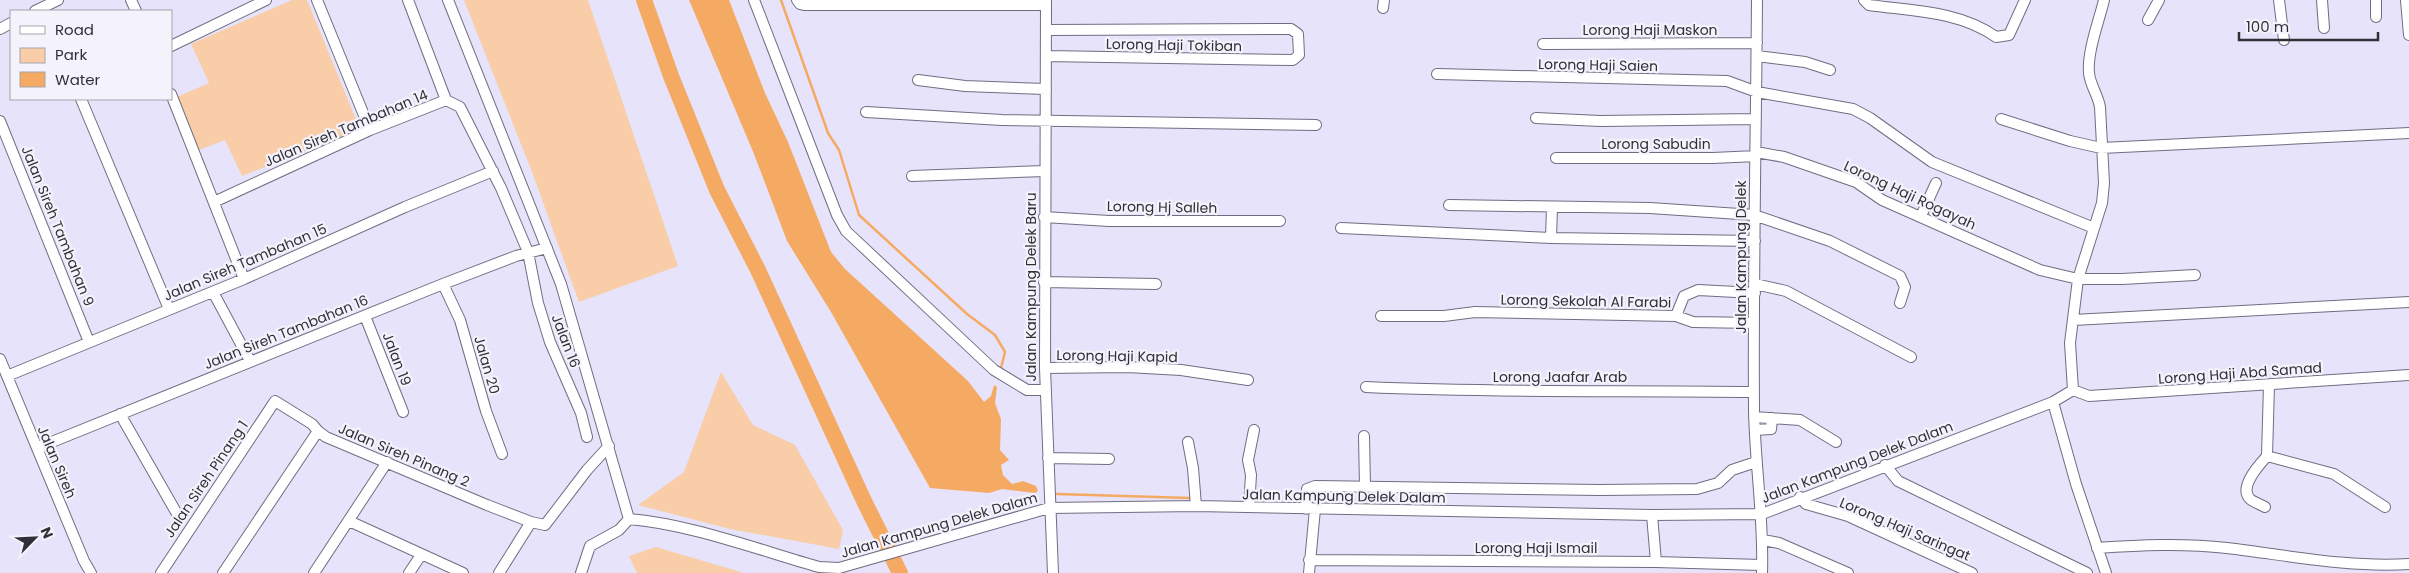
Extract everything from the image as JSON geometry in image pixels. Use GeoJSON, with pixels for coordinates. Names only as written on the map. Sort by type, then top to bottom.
{"type":"FeatureCollection","features":[{"type":"Feature","properties":{"kind":"street"},"geometry":{"type":"LineString","coordinates":[[41,10],[58,0]]}},
{"type":"Feature","properties":{"kind":"street"},"geometry":{"type":"LineString","coordinates":[[172,46],[266,0]]}},
{"type":"Feature","properties":{"kind":"street"},"geometry":{"type":"LineString","coordinates":[[317,0],[370,130]]}},
{"type":"Feature","properties":{"kind":"street","name":"Jalan Sireh Tambahan 14"},"geometry":{"type":"LineString","coordinates":[[214,202],[370,130],[446,100],[408,0]]}},
{"type":"Feature","properties":{"kind":"street"},"geometry":{"type":"LineString","coordinates":[[448,0],[547,248],[573,321],[629,519],[620,530],[590,546],[581,573]]}},
{"type":"Feature","properties":{"kind":"street"},"geometry":{"type":"LineString","coordinates":[[754,0],[837,215],[846,231],[994,370],[1027,390],[1046,390]]}},
{"type":"Feature","properties":{"kind":"street"},"geometry":{"type":"LineString","coordinates":[[797,0],[800,4],[804,5],[1046,2]]}},
{"type":"Feature","properties":{"kind":"street","name":"Jalan Kampung Delek"},"geometry":{"type":"LineString","coordinates":[[1757,0],[1754,417],[1756,462],[1762,514],[1762,569]]}},
{"type":"Feature","properties":{"kind":"street"},"geometry":{"type":"LineString","coordinates":[[1864,0],[1869,5],[1949,15],[1982,26],[1996,37],[2009,35],[2025,0]]}},
{"type":"Feature","properties":{"kind":"street"},"geometry":{"type":"LineString","coordinates":[[2073,390],[2070,361],[2078,279],[2102,203],[2104,183],[2098,96],[2089,74],[2090,57],[2104,0]]}},
{"type":"Feature","properties":{"kind":"street"},"geometry":{"type":"LineString","coordinates":[[2148,20],[2159,0]]}},
{"type":"Feature","properties":{"kind":"street"},"geometry":{"type":"LineString","coordinates":[[2279,0],[2284,40]]}},
{"type":"Feature","properties":{"kind":"street"},"geometry":{"type":"LineString","coordinates":[[2322,0],[2324,28]]}},
{"type":"Feature","properties":{"kind":"street"},"geometry":{"type":"LineString","coordinates":[[2376,0],[2376,17]]}},
{"type":"Feature","properties":{"kind":"street"},"geometry":{"type":"LineString","coordinates":[[2406,0],[2409,35]]}},
{"type":"Feature","properties":{"kind":"street","name":"Jalan Kampung Delek Baru"},"geometry":{"type":"LineString","coordinates":[[1046,2],[1044,171],[1045,368],[1053,573]]}},
{"type":"Feature","properties":{"kind":"street","name":"Lorong Haji Tokiban"},"geometry":{"type":"LineString","coordinates":[[1046,30],[1291,29],[1296,30],[1298,34],[1299,55],[1293,60],[1046,56]]}},
{"type":"Feature","properties":{"kind":"street","name":"Lorong Haji Maskon"},"geometry":{"type":"LineString","coordinates":[[1543,44],[1757,43]]}},
{"type":"Feature","properties":{"kind":"street"},"geometry":{"type":"LineString","coordinates":[[1757,56],[1805,62],[1830,70]]}},
{"type":"Feature","properties":{"kind":"street","name":"Lorong Haji Saien"},"geometry":{"type":"LineString","coordinates":[[1437,74],[1636,80],[1700,79],[1733,82],[1756,92],[1853,109],[1870,118],[1932,162],[2094,228]]}},
{"type":"Feature","properties":{"kind":"street"},"geometry":{"type":"LineString","coordinates":[[918,80],[965,86],[1046,89]]}},
{"type":"Feature","properties":{"kind":"street"},"geometry":{"type":"LineString","coordinates":[[172,97],[244,279]]}},
{"type":"Feature","properties":{"kind":"street"},"geometry":{"type":"LineString","coordinates":[[80,100],[169,309]]}},
{"type":"Feature","properties":{"kind":"street","name":"Jalan 16"},"geometry":{"type":"LineString","coordinates":[[446,100],[460,107],[493,171],[528,252],[538,303],[550,342],[581,413],[587,437]]}},
{"type":"Feature","properties":{"kind":"street"},"geometry":{"type":"LineString","coordinates":[[866,112],[1002,120],[1130,124],[1316,125]]}},
{"type":"Feature","properties":{"kind":"street"},"geometry":{"type":"LineString","coordinates":[[1536,118],[1600,120],[1756,119]]}},
{"type":"Feature","properties":{"kind":"street"},"geometry":{"type":"LineString","coordinates":[[2000,120],[2070,141],[2102,148],[2409,133]]}},
{"type":"Feature","properties":{"kind":"street","name":"Jalan Sireh Tambahan 9"},"geometry":{"type":"LineString","coordinates":[[0,121],[89,342]]}},
{"type":"Feature","properties":{"kind":"street","name":"Lorong Sabudin"},"geometry":{"type":"LineString","coordinates":[[1556,158],[1713,158],[1756,154]]}},
{"type":"Feature","properties":{"kind":"street","name":"Lorong Haji Rogayah"},"geometry":{"type":"LineString","coordinates":[[1756,154],[1784,157],[1856,182],[1882,200],[2040,270],[2078,279],[2122,280],[2196,275]]}},
{"type":"Feature","properties":{"kind":"street","name":"Jalan Sireh Tambahan 15"},"geometry":{"type":"LineString","coordinates":[[7,376],[244,279],[405,207],[493,171]]}},
{"type":"Feature","properties":{"kind":"street"},"geometry":{"type":"LineString","coordinates":[[912,176],[1044,171]]}},
{"type":"Feature","properties":{"kind":"street"},"geometry":{"type":"LineString","coordinates":[[1921,216],[1936,183]]}},
{"type":"Feature","properties":{"kind":"street"},"geometry":{"type":"LineString","coordinates":[[1449,205],[1650,208],[1754,215],[1830,241],[1900,276],[1905,287],[1900,303]]}},
{"type":"Feature","properties":{"kind":"street"},"geometry":{"type":"LineString","coordinates":[[1551,238],[1552,208]]}},
{"type":"Feature","properties":{"kind":"street","name":"Lorong Hj Salleh"},"geometry":{"type":"LineString","coordinates":[[1044,217],[1109,221],[1280,221]]}},
{"type":"Feature","properties":{"kind":"street"},"geometry":{"type":"LineString","coordinates":[[1341,228],[1551,238],[1755,241]]}},
{"type":"Feature","properties":{"kind":"street","name":"Jalan Sireh Tambahan 16"},"geometry":{"type":"LineString","coordinates":[[37,448],[443,284],[528,252],[547,248]]}},
{"type":"Feature","properties":{"kind":"street"},"geometry":{"type":"LineString","coordinates":[[1044,282],[1156,284]]}},
{"type":"Feature","properties":{"kind":"street","name":"Jalan 20"},"geometry":{"type":"LineString","coordinates":[[443,284],[460,320],[486,410],[502,454]]}},
{"type":"Feature","properties":{"kind":"street"},"geometry":{"type":"LineString","coordinates":[[1676,316],[1684,296],[1698,290],[1755,288],[1786,291],[1911,357]]}},
{"type":"Feature","properties":{"kind":"street"},"geometry":{"type":"LineString","coordinates":[[213,292],[250,361]]}},
{"type":"Feature","properties":{"kind":"street"},"geometry":{"type":"LineString","coordinates":[[2073,320],[2409,302]]}},
{"type":"Feature","properties":{"kind":"street","name":"Lorong Sekolah Al Farabi"},"geometry":{"type":"LineString","coordinates":[[1381,316],[1444,316],[1475,312],[1676,316],[1693,322],[1754,323]]}},
{"type":"Feature","properties":{"kind":"street","name":"Jalan 19"},"geometry":{"type":"LineString","coordinates":[[365,316],[403,412]]}},
{"type":"Feature","properties":{"kind":"street","name":"Jalan Sireh"},"geometry":{"type":"LineString","coordinates":[[0,360],[84,561],[91,573]]}},
{"type":"Feature","properties":{"kind":"street","name":"Lorong Haji Kapid"},"geometry":{"type":"LineString","coordinates":[[1045,368],[1127,367],[1181,370],[1248,380]]}},
{"type":"Feature","properties":{"kind":"street","name":"Lorong Haji Abd Samad"},"geometry":{"type":"LineString","coordinates":[[2073,390],[2089,396],[2409,375]]}},
{"type":"Feature","properties":{"kind":"street"},"geometry":{"type":"LineString","coordinates":[[2265,506],[2250,499],[2247,494],[2252,474],[2267,456],[2269,385]]}},
{"type":"Feature","properties":{"kind":"street","name":"Lorong Jaafar Arab"},"geometry":{"type":"LineString","coordinates":[[1366,387],[1456,391],[1754,392]]}},
{"type":"Feature","properties":{"kind":"street","name":"Jalan Kampung Delek Dalam"},"geometry":{"type":"LineString","coordinates":[[629,519],[646,520],[690,531],[819,567],[839,568],[1049,508],[1196,501],[1249,507],[1308,505],[1652,515],[1762,514],[1884,465],[2053,402],[2073,390]]}},
{"type":"Feature","properties":{"kind":"street","name":"Jalan Sireh Pinang 1"},"geometry":{"type":"LineString","coordinates":[[160,573],[275,401],[312,424],[318,431]]}},
{"type":"Feature","properties":{"kind":"street"},"geometry":{"type":"LineString","coordinates":[[2053,402],[2105,573]]}},
{"type":"Feature","properties":{"kind":"street"},"geometry":{"type":"LineString","coordinates":[[120,414],[176,512]]}},
{"type":"Feature","properties":{"kind":"street"},"geometry":{"type":"LineString","coordinates":[[1754,417],[1800,420],[1836,442]]}},
{"type":"Feature","properties":{"kind":"street"},"geometry":{"type":"LineString","coordinates":[[1755,430],[1771,429],[1772,418]]}},
{"type":"Feature","properties":{"kind":"street"},"geometry":{"type":"LineString","coordinates":[[1249,507],[1251,475],[1248,460],[1254,430]]}},
{"type":"Feature","properties":{"kind":"street","name":"Jalan Sireh Pinang 2"},"geometry":{"type":"LineString","coordinates":[[223,573],[318,431],[326,437],[531,522]]}},
{"type":"Feature","properties":{"kind":"street"},"geometry":{"type":"LineString","coordinates":[[1364,436],[1365,486]]}},
{"type":"Feature","properties":{"kind":"street"},"geometry":{"type":"LineString","coordinates":[[1188,442],[1196,501]]}},
{"type":"Feature","properties":{"kind":"street"},"geometry":{"type":"LineString","coordinates":[[499,573],[531,522],[548,524],[587,470],[609,446]]}},
{"type":"Feature","properties":{"kind":"street"},"geometry":{"type":"LineString","coordinates":[[2267,456],[2334,474],[2385,507]]}},
{"type":"Feature","properties":{"kind":"street"},"geometry":{"type":"LineString","coordinates":[[1048,458],[1109,458]]}},
{"type":"Feature","properties":{"kind":"street"},"geometry":{"type":"LineString","coordinates":[[314,573],[387,462]]}},
{"type":"Feature","properties":{"kind":"street"},"geometry":{"type":"LineString","coordinates":[[1309,573],[1307,490],[1310,487],[1365,486],[1600,490],[1698,489],[1718,483],[1732,470],[1756,462]]}},
{"type":"Feature","properties":{"kind":"street"},"geometry":{"type":"LineString","coordinates":[[1884,465],[1898,481],[2087,573]]}},
{"type":"Feature","properties":{"kind":"street","name":"Lorong Haji Saringat"},"geometry":{"type":"LineString","coordinates":[[1800,498],[1806,504],[1848,516],[1972,573]]}},
{"type":"Feature","properties":{"kind":"street"},"geometry":{"type":"LineString","coordinates":[[1652,515],[1656,562]]}},
{"type":"Feature","properties":{"kind":"street"},"geometry":{"type":"LineString","coordinates":[[349,521],[463,573]]}},
{"type":"Feature","properties":{"kind":"street"},"geometry":{"type":"LineString","coordinates":[[1763,540],[1779,543],[1848,573]]}},
{"type":"Feature","properties":{"kind":"street"},"geometry":{"type":"LineString","coordinates":[[2097,548],[2162,545],[2224,548],[2369,566],[2409,564]]}},
{"type":"Feature","properties":{"kind":"street"},"geometry":{"type":"LineString","coordinates":[[409,573],[421,555]]}},
{"type":"Feature","properties":{"kind":"street","name":"Lorong Haji Ismail"},"geometry":{"type":"LineString","coordinates":[[1309,560],[1656,562],[1762,569]]}},
{"type":"Feature","properties":{"kind":"green space"},"geometry":{"type":"Polygon","coordinates":[[[292,0],[307,0],[360,129],[242,176],[225,140],[199,150],[177,97],[209,83],[191,44],[292,0]]]}},
{"type":"Feature","properties":{"kind":"green space"},"geometry":{"type":"Polygon","coordinates":[[[464,0],[588,0],[678,266],[579,302],[532,172],[464,0]]]}},
{"type":"Feature","properties":{"kind":"green space"},"geometry":{"type":"Polygon","coordinates":[[[721,372],[753,425],[795,445],[843,530],[839,549],[730,529],[638,505],[684,472],[721,372]]]}},
{"type":"Feature","properties":{"kind":"green space"},"geometry":{"type":"Polygon","coordinates":[[[656,547],[744,573],[637,573],[629,556],[656,547]]]}},
{"type":"Feature","properties":{"kind":"water"},"geometry":{"type":"Polygon","coordinates":[[[689,0],[729,0],[765,93],[788,142],[831,252],[845,269],[968,381],[984,402],[991,396],[994,385],[997,387],[995,403],[1001,419],[1000,450],[1009,460],[1001,465],[1003,475],[1012,484],[1023,481],[1036,486],[1038,491],[1035,493],[1002,489],[989,493],[930,488],[831,312],[787,241],[754,154],[689,0]]]}},
{"type":"Feature","properties":{"kind":"waterway"},"geometry":{"type":"LineString","coordinates":[[644,0],[671,76],[717,190],[758,270],[865,503],[900,573]]}},
{"type":"Feature","properties":{"kind":"waterway"},"geometry":{"type":"LineString","coordinates":[[781,0],[828,133],[839,150],[859,215],[967,314],[995,335],[1005,352],[1001,368]]}},
{"type":"Feature","properties":{"kind":"waterway"},"geometry":{"type":"LineString","coordinates":[[1057,494],[1190,498]]}}]}
